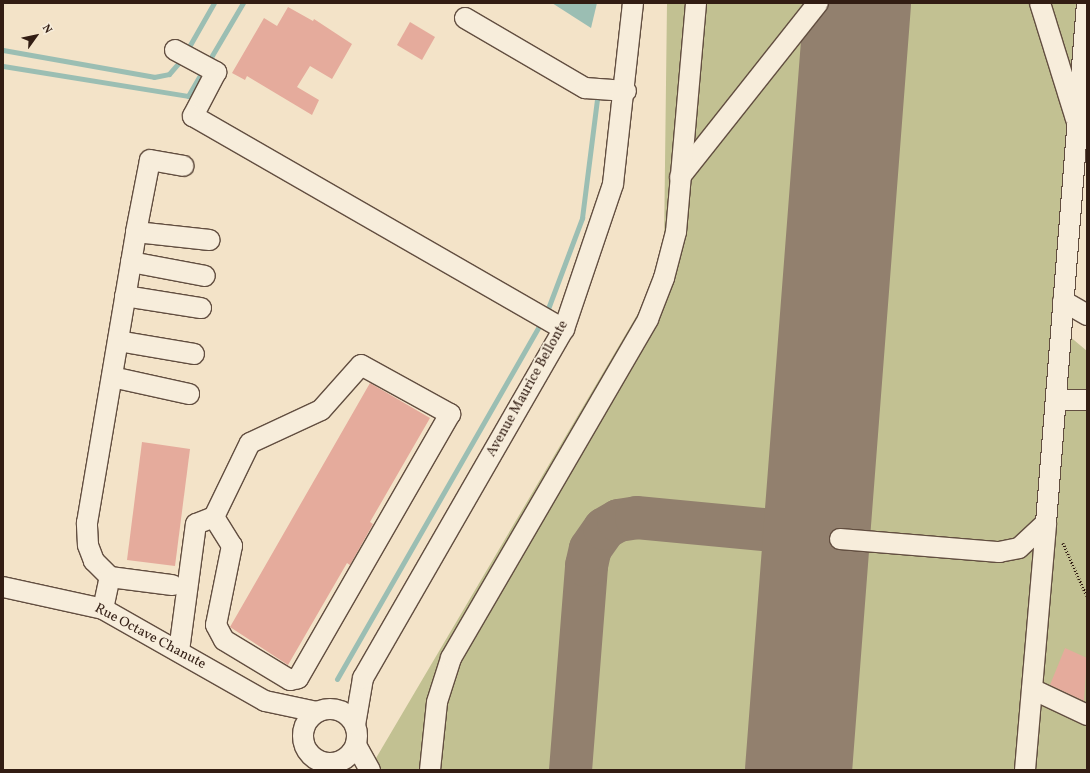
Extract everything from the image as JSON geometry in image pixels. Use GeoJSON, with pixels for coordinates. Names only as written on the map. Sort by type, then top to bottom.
{"type":"FeatureCollection","features":[{"type":"Feature","properties":{"kind":"street","name":"Avenue Maurice Bellonte"},"geometry":{"type":"LineString","coordinates":[[355,725],[363,678],[558,326],[613,184],[617,90],[633,3]]}},
{"type":"Feature","properties":{"kind":"street"},"geometry":{"type":"LineString","coordinates":[[430,770],[437,702],[451,658],[648,319],[664,278],[676,232],[696,3]]}},
{"type":"Feature","properties":{"kind":"street"},"geometry":{"type":"LineString","coordinates":[[680,177],[818,3]]}},
{"type":"Feature","properties":{"kind":"street"},"geometry":{"type":"LineString","coordinates":[[1040,3],[1072,113],[1083,129]]}},
{"type":"Feature","properties":{"kind":"street"},"geometry":{"type":"LineString","coordinates":[[1025,770],[1057,400],[1063,301],[1083,129],[1087,3]]}},
{"type":"Feature","properties":{"kind":"street"},"geometry":{"type":"LineString","coordinates":[[465,18],[587,88],[617,90]]}},
{"type":"Feature","properties":{"kind":"street"},"geometry":{"type":"LineString","coordinates":[[175,50],[216,72],[193,116],[558,326]]}},
{"type":"Feature","properties":{"kind":"street"},"geometry":{"type":"LineString","coordinates":[[172,585],[110,577],[94,561],[88,545],[87,523],[136,232],[150,160],[183,166]]}},
{"type":"Feature","properties":{"kind":"street"},"geometry":{"type":"LineString","coordinates":[[136,232],[210,240]]}},
{"type":"Feature","properties":{"kind":"street"},"geometry":{"type":"LineString","coordinates":[[131,262],[205,276]]}},
{"type":"Feature","properties":{"kind":"street"},"geometry":{"type":"LineString","coordinates":[[125,296],[201,308]]}},
{"type":"Feature","properties":{"kind":"street"},"geometry":{"type":"LineString","coordinates":[[1063,301],[1087,315]]}},
{"type":"Feature","properties":{"kind":"street"},"geometry":{"type":"LineString","coordinates":[[118,341],[194,354]]}},
{"type":"Feature","properties":{"kind":"street"},"geometry":{"type":"LineString","coordinates":[[179,651],[196,524],[214,517],[250,443],[321,410],[361,365],[450,414],[298,678],[290,680],[224,640],[216,625],[232,546],[214,517]]}},
{"type":"Feature","properties":{"kind":"street"},"geometry":{"type":"LineString","coordinates":[[112,377],[189,394]]}},
{"type":"Feature","properties":{"kind":"street"},"geometry":{"type":"LineString","coordinates":[[1057,400],[1087,400]]}},
{"type":"Feature","properties":{"kind":"street"},"geometry":{"type":"LineString","coordinates":[[840,539],[999,552],[1019,548],[1046,523]]}},
{"type":"Feature","properties":{"kind":"street"},"geometry":{"type":"LineString","coordinates":[[104,609],[110,577]]}},
{"type":"Feature","properties":{"kind":"street","name":"Rue Octave Chanute"},"geometry":{"type":"LineString","coordinates":[[3,587],[104,609],[265,702],[304,744]]}},
{"type":"Feature","properties":{"kind":"street","name":"Avenue Maurice Bellonte"},"geometry":{"type":"LineString","coordinates":[[323,711],[363,678]]}},
{"type":"Feature","properties":{"kind":"street"},"geometry":{"type":"LineString","coordinates":[[1032,689],[1087,714]]}},
{"type":"Feature","properties":{"kind":"street","name":"Rue Octave Chanute"},"geometry":{"type":"LineString","coordinates":[[265,702],[323,711]]}},
{"type":"Feature","properties":{"kind":"street"},"geometry":{"type":"LineString","coordinates":[[305,770],[304,744],[306,724],[323,711],[344,713],[355,725],[356,745],[370,770]]}},
{"type":"Feature","properties":{"kind":"street"},"geometry":{"type":"LineString","coordinates":[[304,744],[317,760],[336,767],[352,753],[356,745]]}},
{"type":"Feature","properties":{"kind":"path"},"geometry":{"type":"LineString","coordinates":[[1061,538],[1087,596]]}},
{"type":"Feature","properties":{"kind":"shaded area"},"geometry":{"type":"Polygon","coordinates":[[[667,3],[833,3],[795,484],[787,502],[770,514],[639,504],[618,508],[590,528],[579,556],[559,770],[369,770],[650,293],[664,244],[667,3]]]}},
{"type":"Feature","properties":{"kind":"shaded area"},"geometry":{"type":"Polygon","coordinates":[[[881,3],[1082,3],[1056,325],[1087,351],[1087,770],[822,770],[881,3]]]}},
{"type":"Feature","properties":{"kind":"shaded area"},"geometry":{"type":"Polygon","coordinates":[[[641,527],[767,537],[784,551],[790,564],[774,770],[584,770],[602,551],[622,531],[641,527]]]}},
{"type":"Feature","properties":{"kind":"water"},"geometry":{"type":"Polygon","coordinates":[[[552,3],[597,3],[591,28],[552,3]]]}},
{"type":"Feature","properties":{"kind":"building"},"geometry":{"type":"Polygon","coordinates":[[[288,7],[313,21],[314,19],[352,44],[332,79],[310,66],[297,87],[319,100],[312,115],[247,76],[245,80],[232,73],[264,18],[277,26],[288,7]]]}},
{"type":"Feature","properties":{"kind":"building"},"geometry":{"type":"Polygon","coordinates":[[[410,22],[435,37],[422,60],[397,45],[410,22]]]}},
{"type":"Feature","properties":{"kind":"building"},"geometry":{"type":"Polygon","coordinates":[[[370,383],[430,418],[370,522],[373,524],[350,565],[347,563],[288,665],[230,627],[370,383]]]}},
{"type":"Feature","properties":{"kind":"building"},"geometry":{"type":"Polygon","coordinates":[[[142,442],[190,449],[175,566],[127,560],[142,442]]]}},
{"type":"Feature","properties":{"kind":"building"},"geometry":{"type":"Polygon","coordinates":[[[1065,648],[1087,658],[1084,701],[1050,685],[1065,648]]]}},
{"type":"Feature","properties":{"kind":"waterway"},"geometry":{"type":"LineString","coordinates":[[186,52],[214,3]]}},
{"type":"Feature","properties":{"kind":"waterway"},"geometry":{"type":"LineString","coordinates":[[207,64],[243,3]]}},
{"type":"Feature","properties":{"kind":"waterway"},"geometry":{"type":"LineString","coordinates":[[3,50],[154,77],[169,74],[182,59]]}},
{"type":"Feature","properties":{"kind":"waterway"},"geometry":{"type":"LineString","coordinates":[[3,66],[188,96],[203,70]]}},
{"type":"Feature","properties":{"kind":"waterway"},"geometry":{"type":"LineString","coordinates":[[546,314],[582,218],[598,92]]}},
{"type":"Feature","properties":{"kind":"waterway"},"geometry":{"type":"LineString","coordinates":[[337,679],[542,321]]}},
{"type":"Feature","properties":{"kind":"taxiway"},"geometry":{"type":"LineString","coordinates":[[777,529],[791,527],[806,517],[821,485]]}},
{"type":"Feature","properties":{"kind":"taxiway"},"geometry":{"type":"LineString","coordinates":[[570,770],[586,565],[590,548],[604,528],[618,520],[636,517],[795,532],[808,546],[813,581]]}},
{"type":"Feature","properties":{"kind":"runway"},"geometry":{"type":"LineString","coordinates":[[798,770],[857,3]]}}]}
